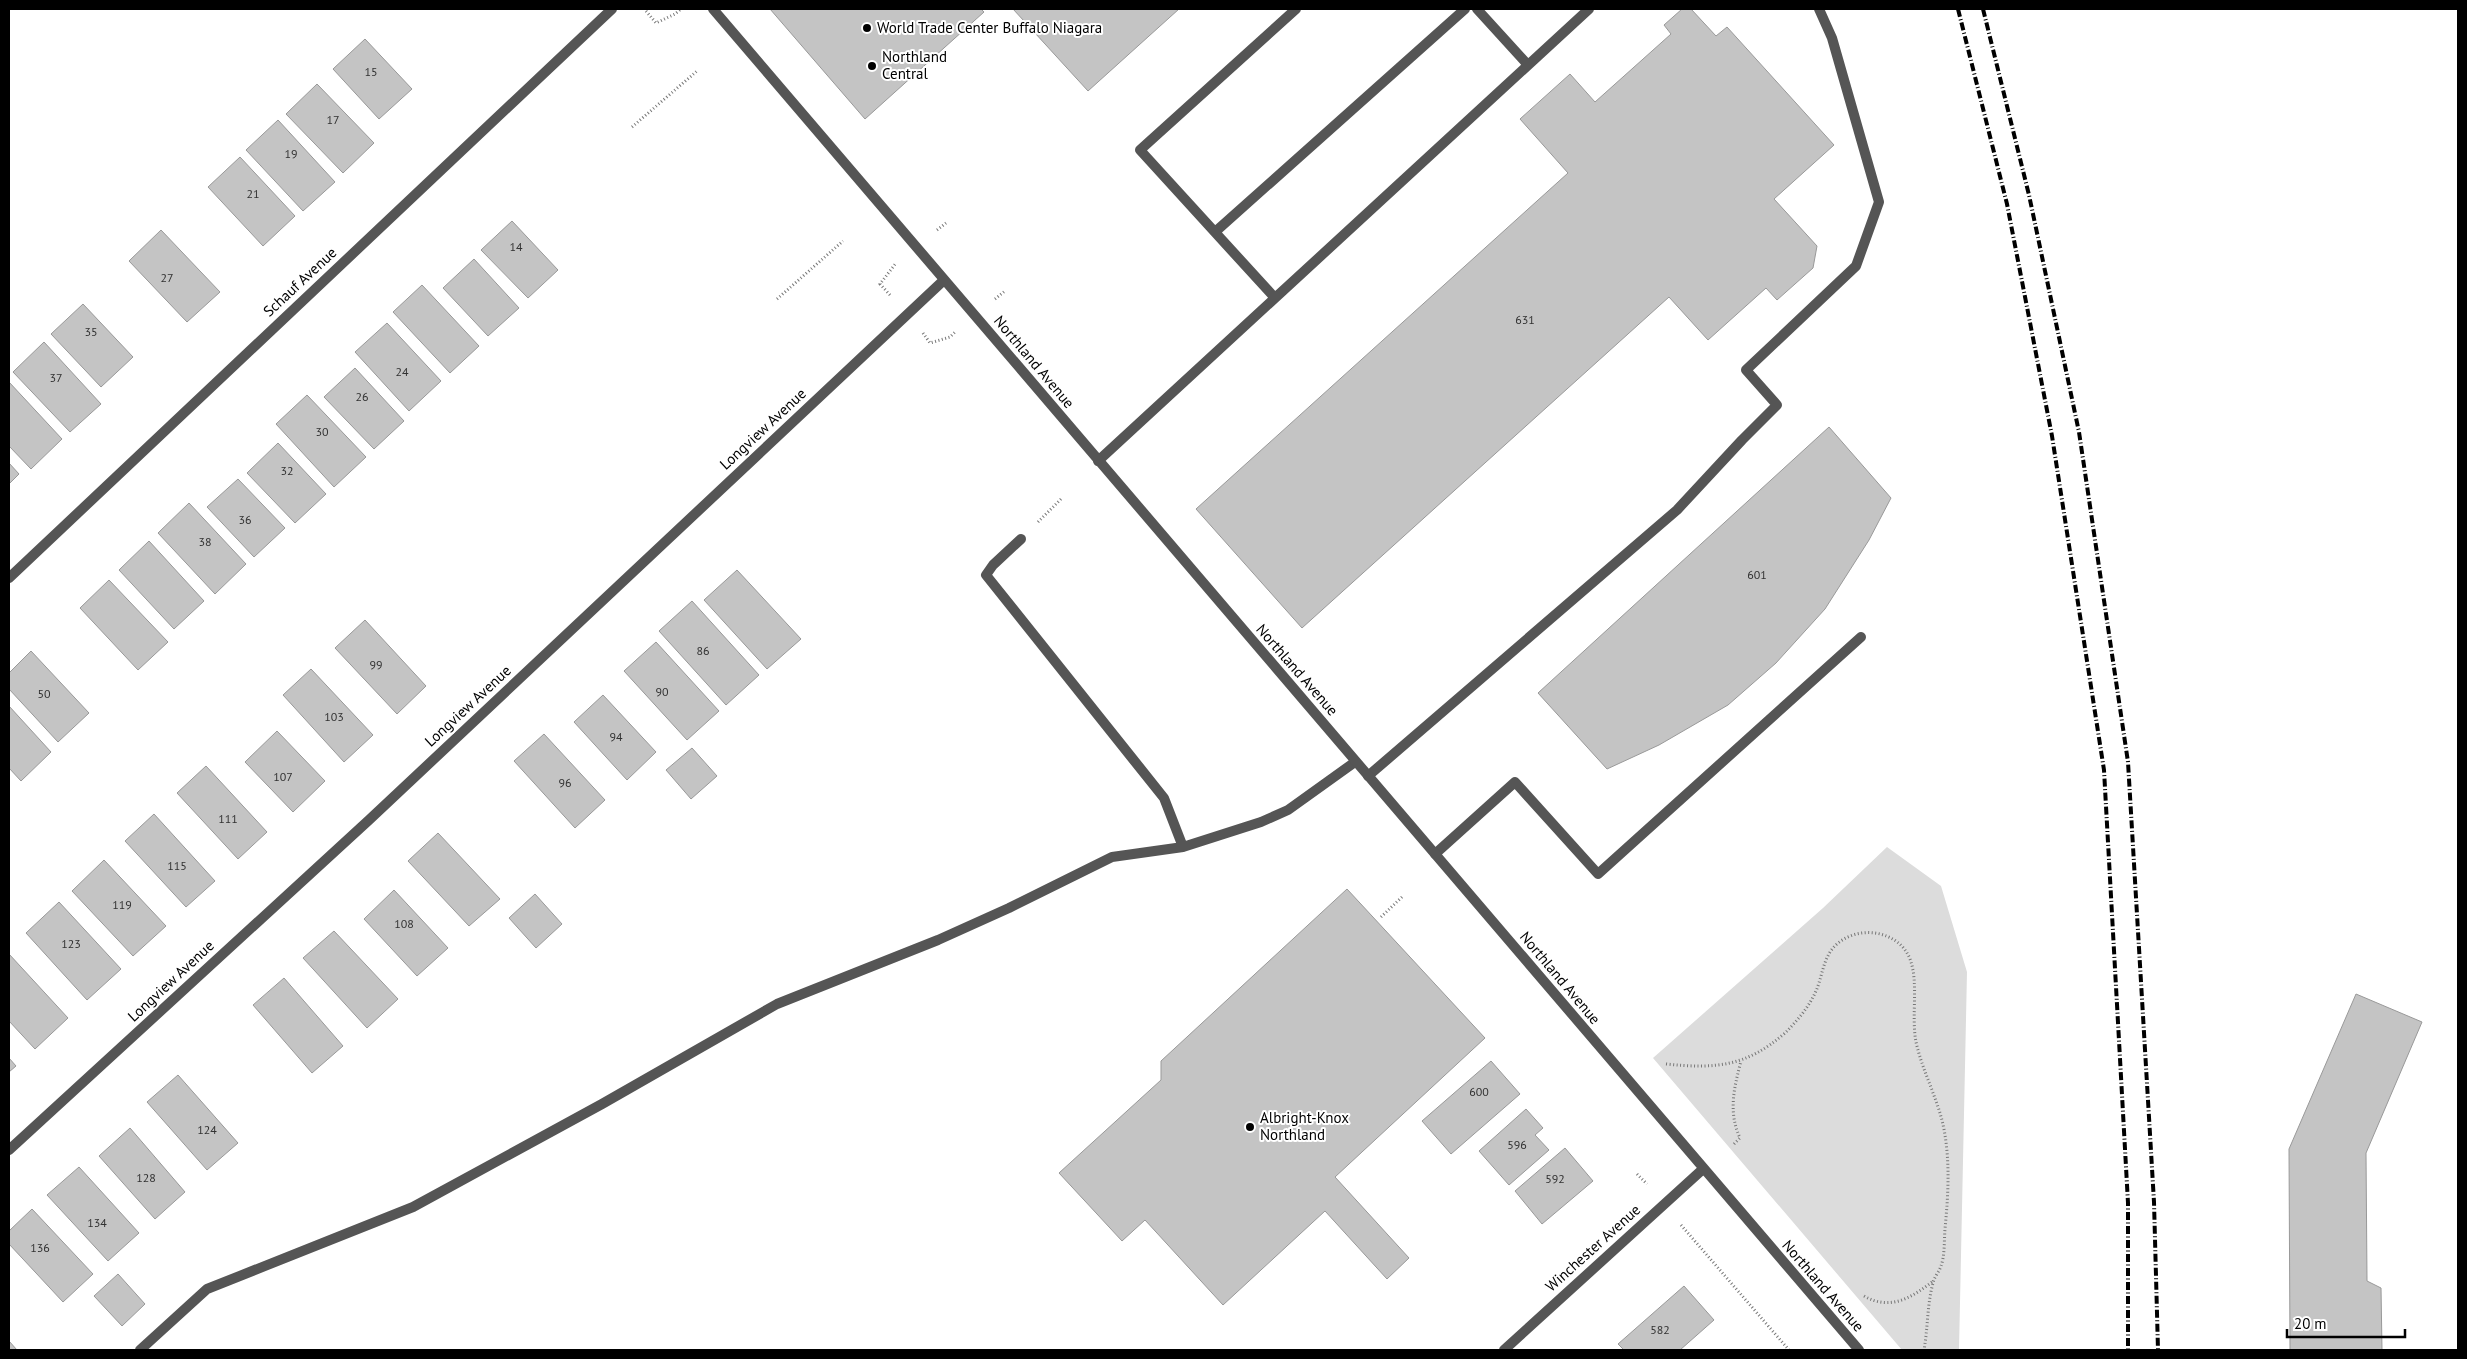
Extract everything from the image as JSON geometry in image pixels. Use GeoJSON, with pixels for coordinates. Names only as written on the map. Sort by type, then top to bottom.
{"type":"FeatureCollection","features":[{"type":"Feature","properties":{"kind":"street","name":"Schauf Avenue"},"geometry":{"type":"LineString","coordinates":[[9,578],[612,9]]}},
{"type":"Feature","properties":{"kind":"street","name":"Northland Avenue"},"geometry":{"type":"LineString","coordinates":[[713,9],[1859,1350]]}},
{"type":"Feature","properties":{"kind":"street"},"geometry":{"type":"LineString","coordinates":[[1275,298],[1140,150],[1296,9]]}},
{"type":"Feature","properties":{"kind":"street"},"geometry":{"type":"LineString","coordinates":[[1215,232],[1465,9]]}},
{"type":"Feature","properties":{"kind":"street"},"geometry":{"type":"LineString","coordinates":[[1477,9],[1528,65]]}},
{"type":"Feature","properties":{"kind":"street"},"geometry":{"type":"LineString","coordinates":[[1098,461],[1589,9]]}},
{"type":"Feature","properties":{"kind":"street"},"geometry":{"type":"LineString","coordinates":[[1368,776],[1677,510],[1742,440],[1778,405],[1746,370],[1856,266],[1879,202],[1832,38],[1818,9]]}},
{"type":"Feature","properties":{"kind":"street","name":"Longview Avenue"},"geometry":{"type":"LineString","coordinates":[[9,1150],[369,820],[944,280]]}},
{"type":"Feature","properties":{"kind":"street"},"geometry":{"type":"LineString","coordinates":[[1021,538],[993,565],[986,575],[1164,798],[1183,847]]}},
{"type":"Feature","properties":{"kind":"street"},"geometry":{"type":"LineString","coordinates":[[1435,854],[1515,782],[1598,874],[1861,637]]}},
{"type":"Feature","properties":{"kind":"street"},"geometry":{"type":"LineString","coordinates":[[140,1350],[207,1289],[413,1207],[602,1104],[777,1004],[938,940],[1112,857],[1183,847],[1261,822],[1288,810],[1356,762]]}},
{"type":"Feature","properties":{"kind":"street","name":"Winchester Avenue"},"geometry":{"type":"LineString","coordinates":[[1504,1350],[1703,1169]]}},
{"type":"Feature","properties":{"kind":"path"},"geometry":{"type":"LineString","coordinates":[[646,11],[656,23],[681,9]]}},
{"type":"Feature","properties":{"kind":"path"},"geometry":{"type":"LineString","coordinates":[[632,127],[697,71]]}},
{"type":"Feature","properties":{"kind":"path"},"geometry":{"type":"LineString","coordinates":[[932,234],[946,223]]}},
{"type":"Feature","properties":{"kind":"path"},"geometry":{"type":"LineString","coordinates":[[777,299],[843,241]]}},
{"type":"Feature","properties":{"kind":"path"},"geometry":{"type":"LineString","coordinates":[[890,296],[880,284],[891,267],[899,261]]}},
{"type":"Feature","properties":{"kind":"path"},"geometry":{"type":"LineString","coordinates":[[991,303],[1005,292]]}},
{"type":"Feature","properties":{"kind":"path"},"geometry":{"type":"LineString","coordinates":[[922,333],[930,343],[950,337],[959,329]]}},
{"type":"Feature","properties":{"kind":"path"},"geometry":{"type":"LineString","coordinates":[[1021,538],[1062,498]]}},
{"type":"Feature","properties":{"kind":"path"},"geometry":{"type":"LineString","coordinates":[[1381,917],[1402,897]]}},
{"type":"Feature","properties":{"kind":"path"},"geometry":{"type":"LineString","coordinates":[[1666,1064],[1707,1067],[1741,1061],[1767,1048],[1794,1024],[1816,991],[1828,955],[1836,945],[1847,937],[1859,933],[1883,934],[1894,939],[1903,948],[1910,958],[1914,973],[1914,1035],[1919,1055],[1938,1101],[1945,1135],[1949,1176],[1944,1251],[1941,1267],[1933,1282],[1924,1350]]}},
{"type":"Feature","properties":{"kind":"path"},"geometry":{"type":"LineString","coordinates":[[1734,1144],[1740,1138],[1734,1125],[1732,1110],[1741,1061]]}},
{"type":"Feature","properties":{"kind":"path"},"geometry":{"type":"LineString","coordinates":[[1638,1174],[1649,1187]]}},
{"type":"Feature","properties":{"kind":"path"},"geometry":{"type":"LineString","coordinates":[[1681,1225],[1789,1350]]}},
{"type":"Feature","properties":{"kind":"path"},"geometry":{"type":"LineString","coordinates":[[1864,1296],[1883,1304],[1902,1301],[1933,1282]]}},
{"type":"Feature","properties":{"kind":"shaded area"},"geometry":{"type":"Polygon","coordinates":[[[1887,847],[1941,886],[1967,972],[1959,1350],[1902,1350],[1653,1058],[1823,908],[1887,847]]]}},
{"type":"Feature","properties":{"kind":"building","name":"Northland Central"},"geometry":{"type":"Polygon","coordinates":[[[770,9],[981,9],[984,12],[865,119],[770,9]]]}},
{"type":"Feature","properties":{"kind":"building"},"geometry":{"type":"Polygon","coordinates":[[[1013,9],[1179,9],[1088,91],[1013,9]]]}},
{"type":"Feature","properties":{"kind":"building"},"geometry":{"type":"Polygon","coordinates":[[[1682,9],[1691,9],[1716,36],[1727,27],[1834,145],[1774,199],[1817,246],[1813,268],[1777,300],[1766,288],[1708,340],[1669,297],[1302,628],[1196,509],[1568,173],[1520,119],[1570,74],[1595,102],[1671,34],[1664,25],[1682,9]]]}},
{"type":"Feature","properties":{"kind":"building"},"geometry":{"type":"Polygon","coordinates":[[[365,39],[412,89],[379,119],[333,69],[365,39]]]}},
{"type":"Feature","properties":{"kind":"building"},"geometry":{"type":"Polygon","coordinates":[[[317,84],[374,143],[343,173],[286,114],[317,84]]]}},
{"type":"Feature","properties":{"kind":"building"},"geometry":{"type":"Polygon","coordinates":[[[278,120],[335,182],[303,211],[246,150],[278,120]]]}},
{"type":"Feature","properties":{"kind":"building"},"geometry":{"type":"Polygon","coordinates":[[[240,157],[295,216],[263,246],[208,187],[240,157]]]}},
{"type":"Feature","properties":{"kind":"building"},"geometry":{"type":"Polygon","coordinates":[[[512,221],[558,270],[528,298],[481,250],[512,221]]]}},
{"type":"Feature","properties":{"kind":"building"},"geometry":{"type":"Polygon","coordinates":[[[161,230],[220,292],[187,322],[129,261],[161,230]]]}},
{"type":"Feature","properties":{"kind":"building"},"geometry":{"type":"Polygon","coordinates":[[[474,259],[519,308],[488,336],[443,288],[474,259]]]}},
{"type":"Feature","properties":{"kind":"building"},"geometry":{"type":"Polygon","coordinates":[[[422,285],[479,346],[450,373],[393,312],[422,285]]]}},
{"type":"Feature","properties":{"kind":"building"},"geometry":{"type":"Polygon","coordinates":[[[83,304],[133,357],[101,387],[51,334],[83,304]]]}},
{"type":"Feature","properties":{"kind":"building"},"geometry":{"type":"Polygon","coordinates":[[[387,323],[441,381],[409,411],[355,352],[387,323]]]}},
{"type":"Feature","properties":{"kind":"building"},"geometry":{"type":"Polygon","coordinates":[[[44,342],[101,404],[70,432],[13,372],[44,342]]]}},
{"type":"Feature","properties":{"kind":"building"},"geometry":{"type":"Polygon","coordinates":[[[355,368],[404,421],[374,449],[324,397],[355,368]]]}},
{"type":"Feature","properties":{"kind":"building"},"geometry":{"type":"Polygon","coordinates":[[[9,382],[62,439],[31,469],[9,446],[9,382]]]}},
{"type":"Feature","properties":{"kind":"building"},"geometry":{"type":"Polygon","coordinates":[[[307,395],[366,457],[334,487],[276,424],[307,395]]]}},
{"type":"Feature","properties":{"kind":"building"},"geometry":{"type":"Polygon","coordinates":[[[1829,427],[1891,498],[1869,540],[1825,609],[1776,663],[1728,705],[1659,745],[1607,769],[1538,693],[1829,427]]]}},
{"type":"Feature","properties":{"kind":"building"},"geometry":{"type":"Polygon","coordinates":[[[278,443],[326,494],[295,523],[247,473],[278,443]]]}},
{"type":"Feature","properties":{"kind":"building"},"geometry":{"type":"Polygon","coordinates":[[[9,463],[19,474],[9,484],[9,463]]]}},
{"type":"Feature","properties":{"kind":"building"},"geometry":{"type":"Polygon","coordinates":[[[238,479],[285,528],[254,557],[207,507],[238,479]]]}},
{"type":"Feature","properties":{"kind":"building"},"geometry":{"type":"Polygon","coordinates":[[[189,503],[246,564],[215,594],[158,533],[189,503]]]}},
{"type":"Feature","properties":{"kind":"building"},"geometry":{"type":"Polygon","coordinates":[[[149,541],[204,601],[174,629],[119,570],[149,541]]]}},
{"type":"Feature","properties":{"kind":"building"},"geometry":{"type":"Polygon","coordinates":[[[737,570],[801,639],[767,669],[704,600],[737,570]]]}},
{"type":"Feature","properties":{"kind":"building"},"geometry":{"type":"Polygon","coordinates":[[[109,580],[168,642],[138,670],[80,608],[109,580]]]}},
{"type":"Feature","properties":{"kind":"building"},"geometry":{"type":"Polygon","coordinates":[[[692,601],[759,675],[726,705],[659,631],[692,601]]]}},
{"type":"Feature","properties":{"kind":"building"},"geometry":{"type":"Polygon","coordinates":[[[365,620],[426,686],[397,714],[335,648],[365,620]]]}},
{"type":"Feature","properties":{"kind":"building"},"geometry":{"type":"Polygon","coordinates":[[[656,642],[719,711],[687,740],[624,671],[656,642]]]}},
{"type":"Feature","properties":{"kind":"building"},"geometry":{"type":"Polygon","coordinates":[[[31,651],[89,713],[58,742],[9,689],[9,673],[31,651]]]}},
{"type":"Feature","properties":{"kind":"building"},"geometry":{"type":"Polygon","coordinates":[[[311,669],[373,735],[344,762],[283,695],[311,669]]]}},
{"type":"Feature","properties":{"kind":"building"},"geometry":{"type":"Polygon","coordinates":[[[603,695],[656,752],[627,780],[574,722],[603,695]]]}},
{"type":"Feature","properties":{"kind":"building"},"geometry":{"type":"Polygon","coordinates":[[[9,706],[51,752],[21,781],[9,768],[9,706]]]}},
{"type":"Feature","properties":{"kind":"building"},"geometry":{"type":"Polygon","coordinates":[[[277,731],[325,781],[293,812],[245,762],[277,731]]]}},
{"type":"Feature","properties":{"kind":"building"},"geometry":{"type":"Polygon","coordinates":[[[544,734],[605,800],[575,828],[514,761],[544,734]]]}},
{"type":"Feature","properties":{"kind":"building"},"geometry":{"type":"Polygon","coordinates":[[[692,748],[717,776],[691,799],[666,770],[692,748]]]}},
{"type":"Feature","properties":{"kind":"building"},"geometry":{"type":"Polygon","coordinates":[[[206,766],[267,832],[238,859],[177,793],[206,766]]]}},
{"type":"Feature","properties":{"kind":"building"},"geometry":{"type":"Polygon","coordinates":[[[154,814],[215,881],[186,907],[125,841],[154,814]]]}},
{"type":"Feature","properties":{"kind":"building"},"geometry":{"type":"Polygon","coordinates":[[[438,833],[500,899],[469,926],[408,861],[438,833]]]}},
{"type":"Feature","properties":{"kind":"building"},"geometry":{"type":"Polygon","coordinates":[[[104,860],[166,926],[133,956],[72,891],[104,860]]]}},
{"type":"Feature","properties":{"kind":"building","name":"Albright-Knox Northland"},"geometry":{"type":"Polygon","coordinates":[[[1347,889],[1485,1038],[1335,1177],[1409,1258],[1387,1279],[1325,1211],[1223,1305],[1145,1220],[1122,1241],[1059,1173],[1161,1080],[1161,1061],[1347,889]]]}},
{"type":"Feature","properties":{"kind":"building"},"geometry":{"type":"Polygon","coordinates":[[[394,890],[448,948],[417,976],[364,919],[394,890]]]}},
{"type":"Feature","properties":{"kind":"building"},"geometry":{"type":"Polygon","coordinates":[[[535,894],[562,924],[536,948],[509,918],[535,894]]]}},
{"type":"Feature","properties":{"kind":"building"},"geometry":{"type":"Polygon","coordinates":[[[59,902],[121,969],[87,1000],[26,933],[59,902]]]}},
{"type":"Feature","properties":{"kind":"building"},"geometry":{"type":"Polygon","coordinates":[[[334,931],[398,999],[367,1028],[303,958],[334,931]]]}},
{"type":"Feature","properties":{"kind":"building"},"geometry":{"type":"Polygon","coordinates":[[[9,954],[68,1018],[35,1049],[9,1021],[9,954]]]}},
{"type":"Feature","properties":{"kind":"building"},"geometry":{"type":"Polygon","coordinates":[[[284,978],[343,1046],[312,1073],[253,1005],[284,978]]]}},
{"type":"Feature","properties":{"kind":"building"},"geometry":{"type":"Polygon","coordinates":[[[2356,994],[2422,1022],[2366,1153],[2367,1281],[2381,1288],[2382,1350],[2290,1350],[2289,1149],[2356,994]]]}},
{"type":"Feature","properties":{"kind":"building"},"geometry":{"type":"Polygon","coordinates":[[[9,1058],[16,1066],[9,1072],[9,1058]]]}},
{"type":"Feature","properties":{"kind":"building"},"geometry":{"type":"Polygon","coordinates":[[[1491,1061],[1520,1094],[1451,1154],[1422,1121],[1491,1061]]]}},
{"type":"Feature","properties":{"kind":"building"},"geometry":{"type":"Polygon","coordinates":[[[178,1075],[238,1143],[207,1170],[147,1102],[178,1075]]]}},
{"type":"Feature","properties":{"kind":"building"},"geometry":{"type":"Polygon","coordinates":[[[1526,1109],[1543,1128],[1535,1135],[1549,1150],[1509,1185],[1479,1151],[1526,1109]]]}},
{"type":"Feature","properties":{"kind":"building"},"geometry":{"type":"Polygon","coordinates":[[[130,1128],[185,1192],[155,1219],[99,1156],[130,1128]]]}},
{"type":"Feature","properties":{"kind":"building"},"geometry":{"type":"Polygon","coordinates":[[[1565,1148],[1593,1181],[1542,1224],[1515,1191],[1565,1148]]]}},
{"type":"Feature","properties":{"kind":"building"},"geometry":{"type":"Polygon","coordinates":[[[79,1167],[139,1233],[108,1261],[47,1195],[79,1167]]]}},
{"type":"Feature","properties":{"kind":"building"},"geometry":{"type":"Polygon","coordinates":[[[32,1209],[93,1274],[63,1302],[9,1244],[9,1231],[32,1209]]]}},
{"type":"Feature","properties":{"kind":"building"},"geometry":{"type":"Polygon","coordinates":[[[118,1274],[145,1304],[122,1326],[94,1296],[118,1274]]]}},
{"type":"Feature","properties":{"kind":"building"},"geometry":{"type":"Polygon","coordinates":[[[1684,1286],[1714,1320],[1680,1350],[1624,1350],[1618,1344],[1684,1286]]]}},
{"type":"Feature","properties":{"kind":"building"},"geometry":{"type":"Polygon","coordinates":[[[9,1341],[17,1350],[9,1350],[9,1341]]]}},
{"type":"Feature","properties":{"kind":"railway"},"geometry":{"type":"LineString","coordinates":[[1958,9],[2007,204],[2052,436],[2104,770],[2128,1203],[2128,1350]]}},
{"type":"Feature","properties":{"kind":"railway"},"geometry":{"type":"LineString","coordinates":[[1983,9],[2029,195],[2079,432],[2128,762],[2154,1202],[2158,1350]]}},
{"type":"Feature","properties":{"kind":"place","name":"World Trade Center Buffalo Niagara"},"geometry":{"type":"Point","coordinates":[867,28]}},
{"type":"Feature","properties":{"kind":"place","name":"Northland Central"},"geometry":{"type":"Point","coordinates":[872,66]}},
{"type":"Feature","properties":{"kind":"place","name":"Albright-Knox Northland"},"geometry":{"type":"Point","coordinates":[1250,1127]}}]}
